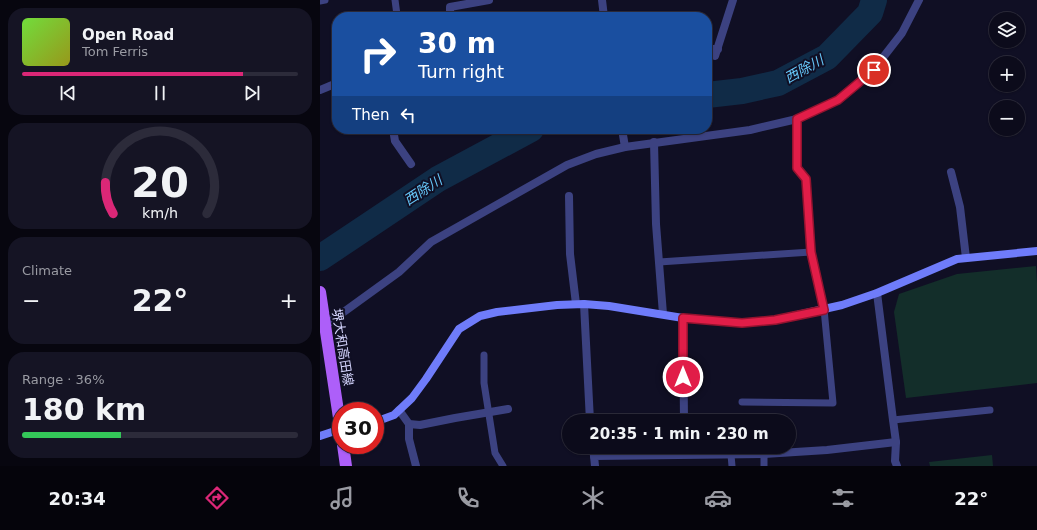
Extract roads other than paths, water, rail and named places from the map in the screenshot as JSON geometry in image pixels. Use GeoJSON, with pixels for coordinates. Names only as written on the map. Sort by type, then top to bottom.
{"type":"FeatureCollection","features":[{"type":"Feature","properties":{"kind":"main road","name":"堺大和高田線"},"geometry":{"type":"LineString","coordinates":[[320,292],[323,327],[336,402]]}},
{"type":"Feature","properties":{"kind":"main road"},"geometry":{"type":"LineString","coordinates":[[344,454],[346,466]]}},
{"type":"Feature","properties":{"kind":"street"},"geometry":{"type":"LineString","coordinates":[[450,12],[450,7],[489,0]]}},
{"type":"Feature","properties":{"kind":"street"},"geometry":{"type":"LineString","coordinates":[[602,0],[603,12]]}},
{"type":"Feature","properties":{"kind":"street"},"geometry":{"type":"LineString","coordinates":[[712,51],[716,53],[733,0]]}},
{"type":"Feature","properties":{"kind":"street"},"geometry":{"type":"LineString","coordinates":[[323,327],[399,272],[431,242],[566,165],[624,146],[750,130],[797,119],[838,100],[874,70],[902,33],[919,0]]}},
{"type":"Feature","properties":{"kind":"street"},"geometry":{"type":"LineString","coordinates":[[320,90],[332,85]]}},
{"type":"Feature","properties":{"kind":"street"},"geometry":{"type":"LineString","coordinates":[[394,134],[395,141],[412,164]]}},
{"type":"Feature","properties":{"kind":"street"},"geometry":{"type":"LineString","coordinates":[[623,134],[624,146]]}},
{"type":"Feature","properties":{"kind":"street"},"geometry":{"type":"LineString","coordinates":[[654,142],[656,224],[663,314]]}},
{"type":"Feature","properties":{"kind":"street"},"geometry":{"type":"LineString","coordinates":[[951,172],[960,208],[966,258]]}},
{"type":"Feature","properties":{"kind":"street"},"geometry":{"type":"LineString","coordinates":[[569,196],[570,254],[580,304],[589,414]]}},
{"type":"Feature","properties":{"kind":"street"},"geometry":{"type":"LineString","coordinates":[[384,419],[394,415],[412,398],[459,329],[480,316],[557,305],[580,304],[609,306],[683,318],[742,323],[775,320],[842,305],[877,293],[957,259],[1037,251]]}},
{"type":"Feature","properties":{"kind":"street"},"geometry":{"type":"LineString","coordinates":[[877,293],[896,442],[895,461],[897,466]]}},
{"type":"Feature","properties":{"kind":"street"},"geometry":{"type":"LineString","coordinates":[[683,318],[684,414]]}},
{"type":"Feature","properties":{"kind":"street"},"geometry":{"type":"LineString","coordinates":[[409,424],[420,425],[508,409]]}},
{"type":"Feature","properties":{"kind":"street"},"geometry":{"type":"LineString","coordinates":[[399,410],[409,424],[409,439],[416,466]]}},
{"type":"Feature","properties":{"kind":"street"},"geometry":{"type":"LineString","coordinates":[[320,436],[332,433]]}},
{"type":"Feature","properties":{"kind":"street"},"geometry":{"type":"LineString","coordinates":[[796,452],[896,442]]}},
{"type":"Feature","properties":{"kind":"street"},"geometry":{"type":"LineString","coordinates":[[595,466],[594,456],[630,454]]}},
{"type":"Feature","properties":{"kind":"street"},"geometry":{"type":"LineString","coordinates":[[719,454],[764,454]]}},
{"type":"Feature","properties":{"kind":"lane"},"geometry":{"type":"LineString","coordinates":[[320,1],[325,0]]}},
{"type":"Feature","properties":{"kind":"lane"},"geometry":{"type":"LineString","coordinates":[[395,0],[397,12]]}},
{"type":"Feature","properties":{"kind":"lane"},"geometry":{"type":"LineString","coordinates":[[742,402],[833,403],[824,310],[811,252],[806,179],[797,168],[797,119]]}},
{"type":"Feature","properties":{"kind":"lane"},"geometry":{"type":"LineString","coordinates":[[659,262],[811,252]]}},
{"type":"Feature","properties":{"kind":"lane"},"geometry":{"type":"LineString","coordinates":[[484,355],[484,383],[496,453],[503,466]]}},
{"type":"Feature","properties":{"kind":"lane"},"geometry":{"type":"LineString","coordinates":[[893,420],[990,410]]}},
{"type":"Feature","properties":{"kind":"lane"},"geometry":{"type":"LineString","coordinates":[[764,454],[764,466]]}},
{"type":"Feature","properties":{"kind":"lane"},"geometry":{"type":"LineString","coordinates":[[731,455],[732,466]]}},
{"type":"Feature","properties":{"kind":"waterway","name":"西除川"},"geometry":{"type":"LineString","coordinates":[[712,94],[742,91],[778,83],[827,57],[870,13],[874,0]]}},
{"type":"Feature","properties":{"kind":"waterway","name":"西除川"},"geometry":{"type":"LineString","coordinates":[[320,258],[438,179],[522,134]]}}]}
